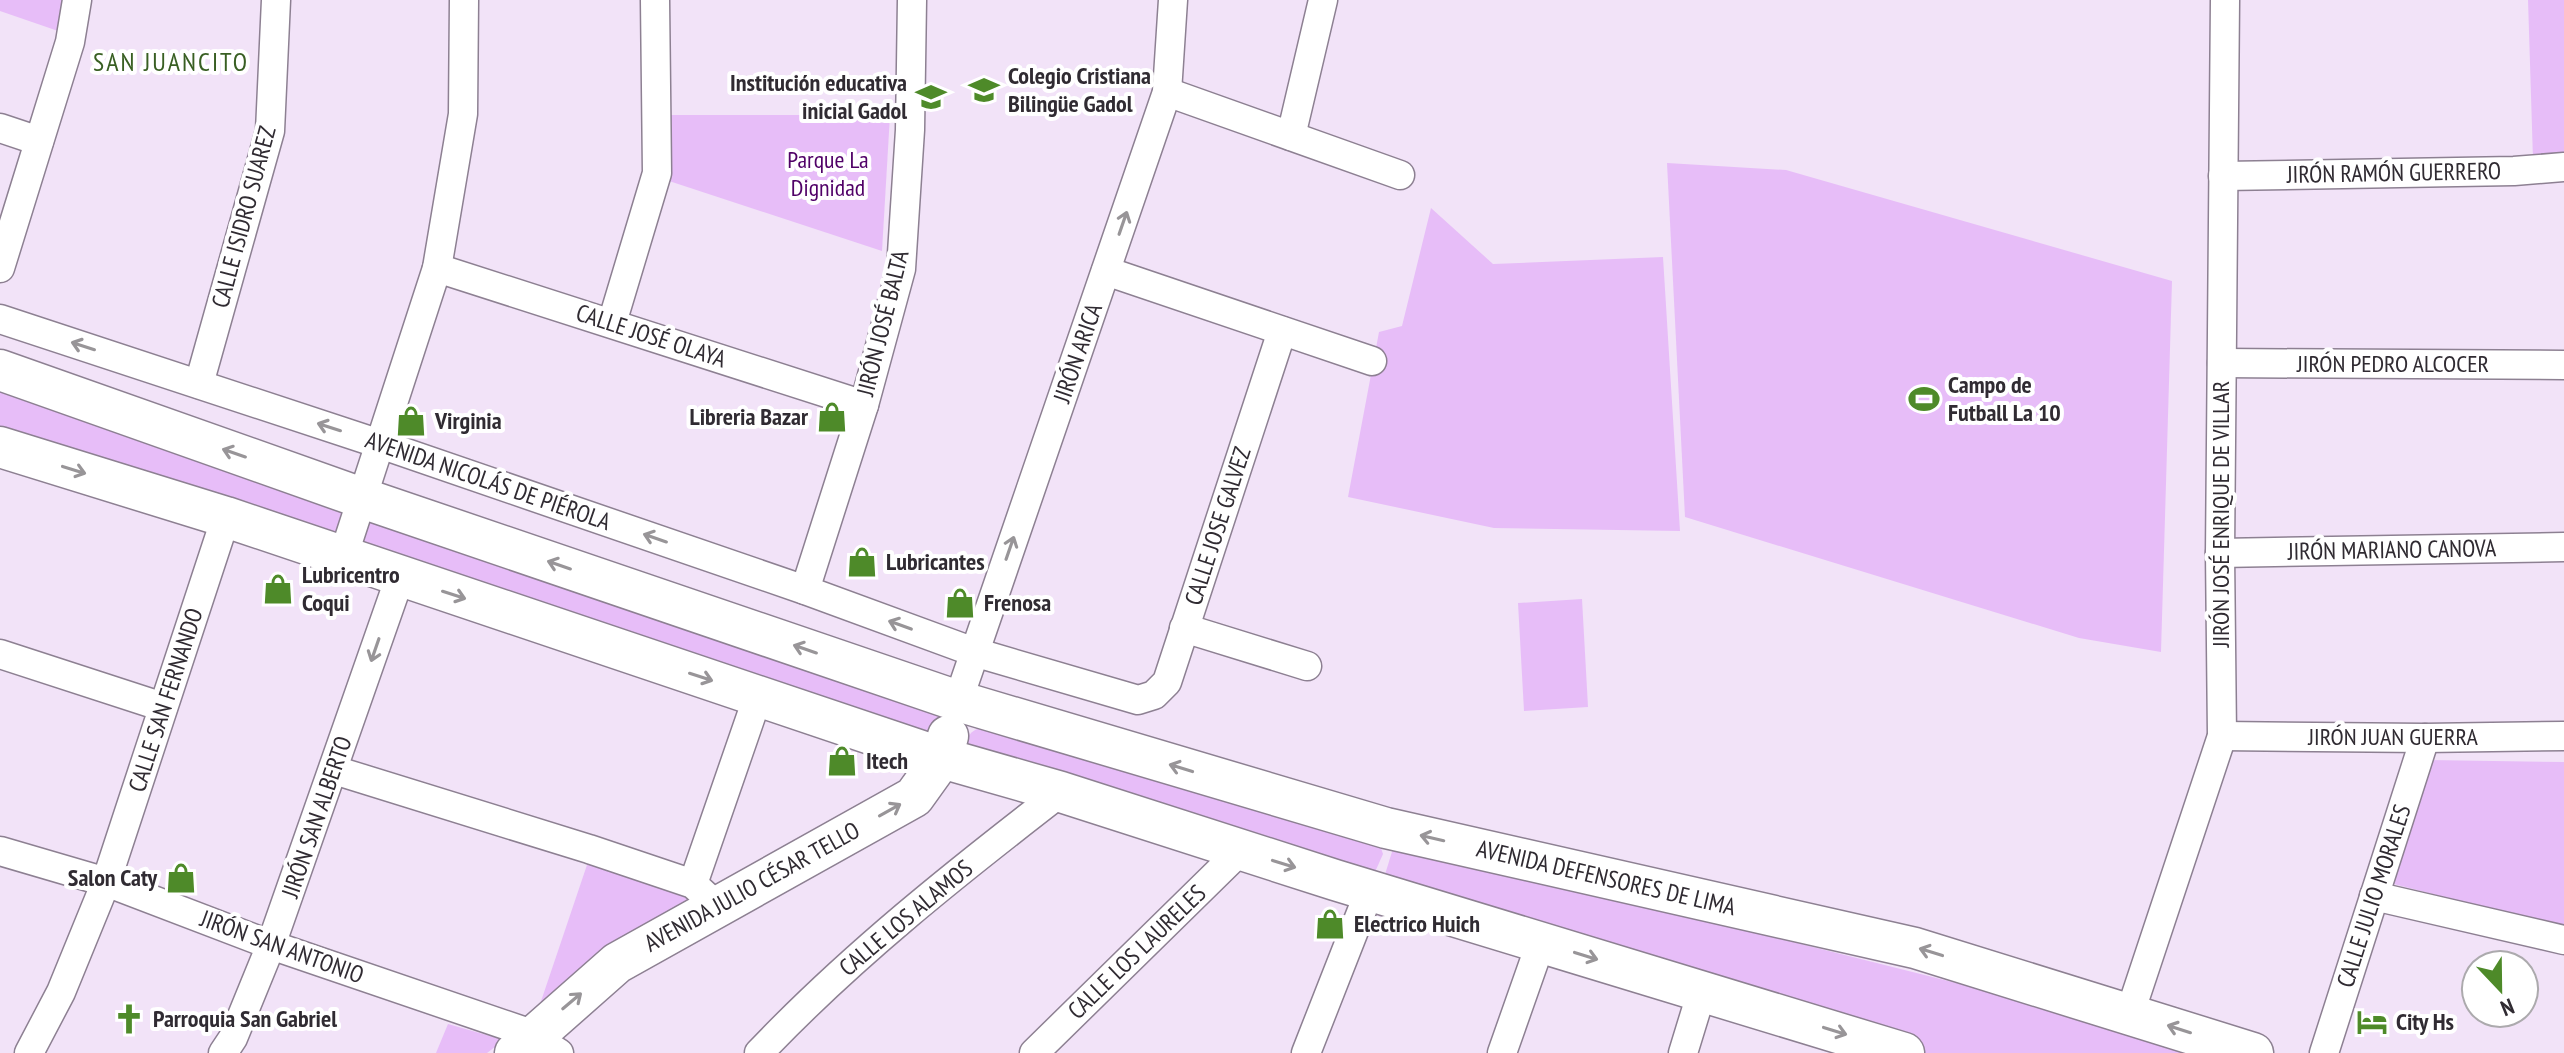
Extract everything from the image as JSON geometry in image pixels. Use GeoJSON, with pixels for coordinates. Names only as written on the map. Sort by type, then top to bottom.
{"type":"FeatureCollection","features":[{"type":"Feature","properties":{"kind":"main road"},"geometry":{"type":"LineString","coordinates":[[0,370],[362,498],[958,701]]}},
{"type":"Feature","properties":{"kind":"main road"},"geometry":{"type":"LineString","coordinates":[[0,447],[226,517],[942,758],[1061,792],[1886,1050]]}},
{"type":"Feature","properties":{"kind":"main road","name":"AVENIDA JULIO CÉSAR TELLO"},"geometry":{"type":"LineString","coordinates":[[536,1047],[617,963],[706,895],[914,797],[942,758],[958,701]]}},
{"type":"Feature","properties":{"kind":"main road","name":"AVENIDA DEFENSORES DE LIMA"},"geometry":{"type":"LineString","coordinates":[[958,701],[1386,828],[1915,948],[2253,1053]]}},
{"type":"Feature","properties":{"kind":"street"},"geometry":{"type":"LineString","coordinates":[[0,268],[70,42],[77,0]]}},
{"type":"Feature","properties":{"kind":"street","name":"CALLE ISIDRO SUAREZ"},"geometry":{"type":"LineString","coordinates":[[199,384],[270,131],[276,0]]}},
{"type":"Feature","properties":{"kind":"street"},"geometry":{"type":"LineString","coordinates":[[343,557],[437,268],[463,114],[464,0]]}},
{"type":"Feature","properties":{"kind":"street"},"geometry":{"type":"LineString","coordinates":[[612,323],[657,173],[655,0]]}},
{"type":"Feature","properties":{"kind":"street","name":"JIRÓN JOSÉ BALTA"},"geometry":{"type":"LineString","coordinates":[[805,590],[864,405],[903,255],[910,130],[912,0]]}},
{"type":"Feature","properties":{"kind":"street","name":"JIRÓN ARICA"},"geometry":{"type":"LineString","coordinates":[[958,701],[1167,92],[1173,0]]}},
{"type":"Feature","properties":{"kind":"street"},"geometry":{"type":"LineString","coordinates":[[1291,136],[1323,0]]}},
{"type":"Feature","properties":{"kind":"street","name":"JIRÓN JOSÉ ENRIQUE DE VILLAR"},"geometry":{"type":"LineString","coordinates":[[2130,1013],[2222,736],[2220,553],[2225,0]]}},
{"type":"Feature","properties":{"kind":"street"},"geometry":{"type":"LineString","coordinates":[[1167,92],[1400,175]]}},
{"type":"Feature","properties":{"kind":"street"},"geometry":{"type":"LineString","coordinates":[[0,128],[39,141]]}},
{"type":"Feature","properties":{"kind":"street","name":"JIRÓN RAMÓN GUERRERO"},"geometry":{"type":"LineString","coordinates":[[2223,176],[2514,171],[2564,167]]}},
{"type":"Feature","properties":{"kind":"street","name":"CALLE JOSÉ OLAYA"},"geometry":{"type":"LineString","coordinates":[[437,268],[864,405]]}},
{"type":"Feature","properties":{"kind":"street"},"geometry":{"type":"LineString","coordinates":[[1106,271],[1372,361]]}},
{"type":"Feature","properties":{"kind":"street","name":"AVENIDA NICOLÁS DE PIÉROLA"},"geometry":{"type":"LineString","coordinates":[[0,319],[380,444],[805,590],[974,652]]}},
{"type":"Feature","properties":{"kind":"street","name":"CALLE JOSE GALVEZ"},"geometry":{"type":"LineString","coordinates":[[974,652],[1132,699],[1154,695],[1167,682],[1282,331]]}},
{"type":"Feature","properties":{"kind":"street","name":"JIRÓN PEDRO ALCOCER"},"geometry":{"type":"LineString","coordinates":[[2222,363],[2564,365]]}},
{"type":"Feature","properties":{"kind":"street","name":"CALLE SAN FERNANDO"},"geometry":{"type":"LineString","coordinates":[[29,1053],[61,992],[106,882],[226,517]]}},
{"type":"Feature","properties":{"kind":"street","name":"JIRÓN MARIANO CANOVA"},"geometry":{"type":"LineString","coordinates":[[2220,553],[2564,547]]}},
{"type":"Feature","properties":{"kind":"street","name":"JIRÓN SAN ALBERTO"},"geometry":{"type":"LineString","coordinates":[[223,1053],[233,1038],[271,945],[400,577]]}},
{"type":"Feature","properties":{"kind":"street"},"geometry":{"type":"LineString","coordinates":[[1184,628],[1307,666]]}},
{"type":"Feature","properties":{"kind":"street"},"geometry":{"type":"LineString","coordinates":[[0,654],[163,707]]}},
{"type":"Feature","properties":{"kind":"street"},"geometry":{"type":"LineString","coordinates":[[334,770],[574,844],[706,895],[758,696]]}},
{"type":"Feature","properties":{"kind":"street","name":"JIRÓN JUAN GUERRA"},"geometry":{"type":"LineString","coordinates":[[2222,736],[2564,736]]}},
{"type":"Feature","properties":{"kind":"street","name":"CALLE JULIO MORALES"},"geometry":{"type":"LineString","coordinates":[[2324,1053],[2425,738]]}},
{"type":"Feature","properties":{"kind":"street","name":"CALLE LOS ALAMOS"},"geometry":{"type":"LineString","coordinates":[[759,1053],[807,1003],[976,859],[1061,792]]}},
{"type":"Feature","properties":{"kind":"street","name":"CALLE LOS LAURELES"},"geometry":{"type":"LineString","coordinates":[[1034,1053],[1241,850]]}},
{"type":"Feature","properties":{"kind":"street","name":"JIRÓN SAN ANTONIO"},"geometry":{"type":"LineString","coordinates":[[0,851],[106,882],[536,1047]]}},
{"type":"Feature","properties":{"kind":"street"},"geometry":{"type":"LineString","coordinates":[[1306,1053],[1370,890]]}},
{"type":"Feature","properties":{"kind":"street"},"geometry":{"type":"LineString","coordinates":[[2374,896],[2564,940]]}},
{"type":"Feature","properties":{"kind":"street"},"geometry":{"type":"LineString","coordinates":[[1502,1053],[1541,942]]}},
{"type":"Feature","properties":{"kind":"street"},"geometry":{"type":"LineString","coordinates":[[1683,1053],[1702,991]]}},
{"type":"Feature","properties":{"kind":"green space"},"geometry":{"type":"Polygon","coordinates":[[[0,0],[66,0],[61,32],[0,11],[0,0]]]}},
{"type":"Feature","properties":{"kind":"green space"},"geometry":{"type":"Polygon","coordinates":[[[2528,0],[2564,0],[2564,158],[2533,160],[2528,0]]]}},
{"type":"Feature","properties":{"kind":"green space","name":"Parque La Dignidad"},"geometry":{"type":"Polygon","coordinates":[[[666,115],[890,115],[882,251],[666,180],[666,115]]]}},
{"type":"Feature","properties":{"kind":"green space","name":"Campo de Futball La 10"},"geometry":{"type":"Polygon","coordinates":[[[1667,163],[1786,170],[2172,281],[2161,652],[2079,638],[1685,517],[1667,163]]]}},
{"type":"Feature","properties":{"kind":"green space"},"geometry":{"type":"Polygon","coordinates":[[[1431,208],[1493,264],[1663,257],[1680,531],[1494,528],[1348,497],[1379,332],[1402,326],[1431,208]]]}},
{"type":"Feature","properties":{"kind":"green space"},"geometry":{"type":"Polygon","coordinates":[[[0,381],[344,512],[337,530],[328,536],[0,432],[0,381]]]}},
{"type":"Feature","properties":{"kind":"green space"},"geometry":{"type":"Polygon","coordinates":[[[372,521],[941,714],[940,722],[932,735],[365,555],[361,534],[372,521]]]}},
{"type":"Feature","properties":{"kind":"green space"},"geometry":{"type":"Polygon","coordinates":[[[1582,599],[1588,707],[1524,711],[1518,603],[1582,599]]]}},
{"type":"Feature","properties":{"kind":"green space"},"geometry":{"type":"Polygon","coordinates":[[[979,728],[988,728],[1380,845],[1383,854],[1375,872],[968,750],[969,736],[979,728]]]}},
{"type":"Feature","properties":{"kind":"green space"},"geometry":{"type":"Polygon","coordinates":[[[2428,760],[2564,762],[2564,928],[2390,883],[2428,760]]]}},
{"type":"Feature","properties":{"kind":"green space"},"geometry":{"type":"Polygon","coordinates":[[[1395,842],[2104,1020],[2207,1053],[1920,1053],[1383,881],[1395,842]]]}},
{"type":"Feature","properties":{"kind":"green space"},"geometry":{"type":"Polygon","coordinates":[[[589,859],[670,888],[700,906],[533,1025],[589,859]]]}},
{"type":"Feature","properties":{"kind":"green space"},"geometry":{"type":"Polygon","coordinates":[[[448,1024],[504,1040],[487,1053],[436,1053],[448,1024]]]}},
{"type":"Feature","properties":{"kind":"place","name":"Colegio Cristiana Bilingüe Gadol"},"geometry":{"type":"Point","coordinates":[984,90]}},
{"type":"Feature","properties":{"kind":"place","name":"Institución educativa inicial Gadol"},"geometry":{"type":"Point","coordinates":[931,97]}},
{"type":"Feature","properties":{"kind":"place","name":"Campo de Futball La 10"},"geometry":{"type":"Point","coordinates":[1924,399]}},
{"type":"Feature","properties":{"kind":"place","name":"Libreria Bazar"},"geometry":{"type":"Point","coordinates":[832,417]}},
{"type":"Feature","properties":{"kind":"place","name":"Virginia"},"geometry":{"type":"Point","coordinates":[411,421]}},
{"type":"Feature","properties":{"kind":"place","name":"Lubricantes"},"geometry":{"type":"Point","coordinates":[862,562]}},
{"type":"Feature","properties":{"kind":"place","name":"Lubricentro Coqui"},"geometry":{"type":"Point","coordinates":[278,589]}},
{"type":"Feature","properties":{"kind":"place","name":"Frenosa"},"geometry":{"type":"Point","coordinates":[960,603]}},
{"type":"Feature","properties":{"kind":"place","name":"Itech"},"geometry":{"type":"Point","coordinates":[842,761]}},
{"type":"Feature","properties":{"kind":"place","name":"Salon Caty"},"geometry":{"type":"Point","coordinates":[181,878]}},
{"type":"Feature","properties":{"kind":"place","name":"Electrico Huich"},"geometry":{"type":"Point","coordinates":[1330,924]}},
{"type":"Feature","properties":{"kind":"place","name":"Parroquia San Gabriel"},"geometry":{"type":"Point","coordinates":[129,1019]}},
{"type":"Feature","properties":{"kind":"place","name":"City Hs"},"geometry":{"type":"Point","coordinates":[2372,1022]}},
{"type":"Feature","properties":{"kind":"district","name":"SAN JUANCITO"},"geometry":{"type":"Point","coordinates":[171,62]}}]}
